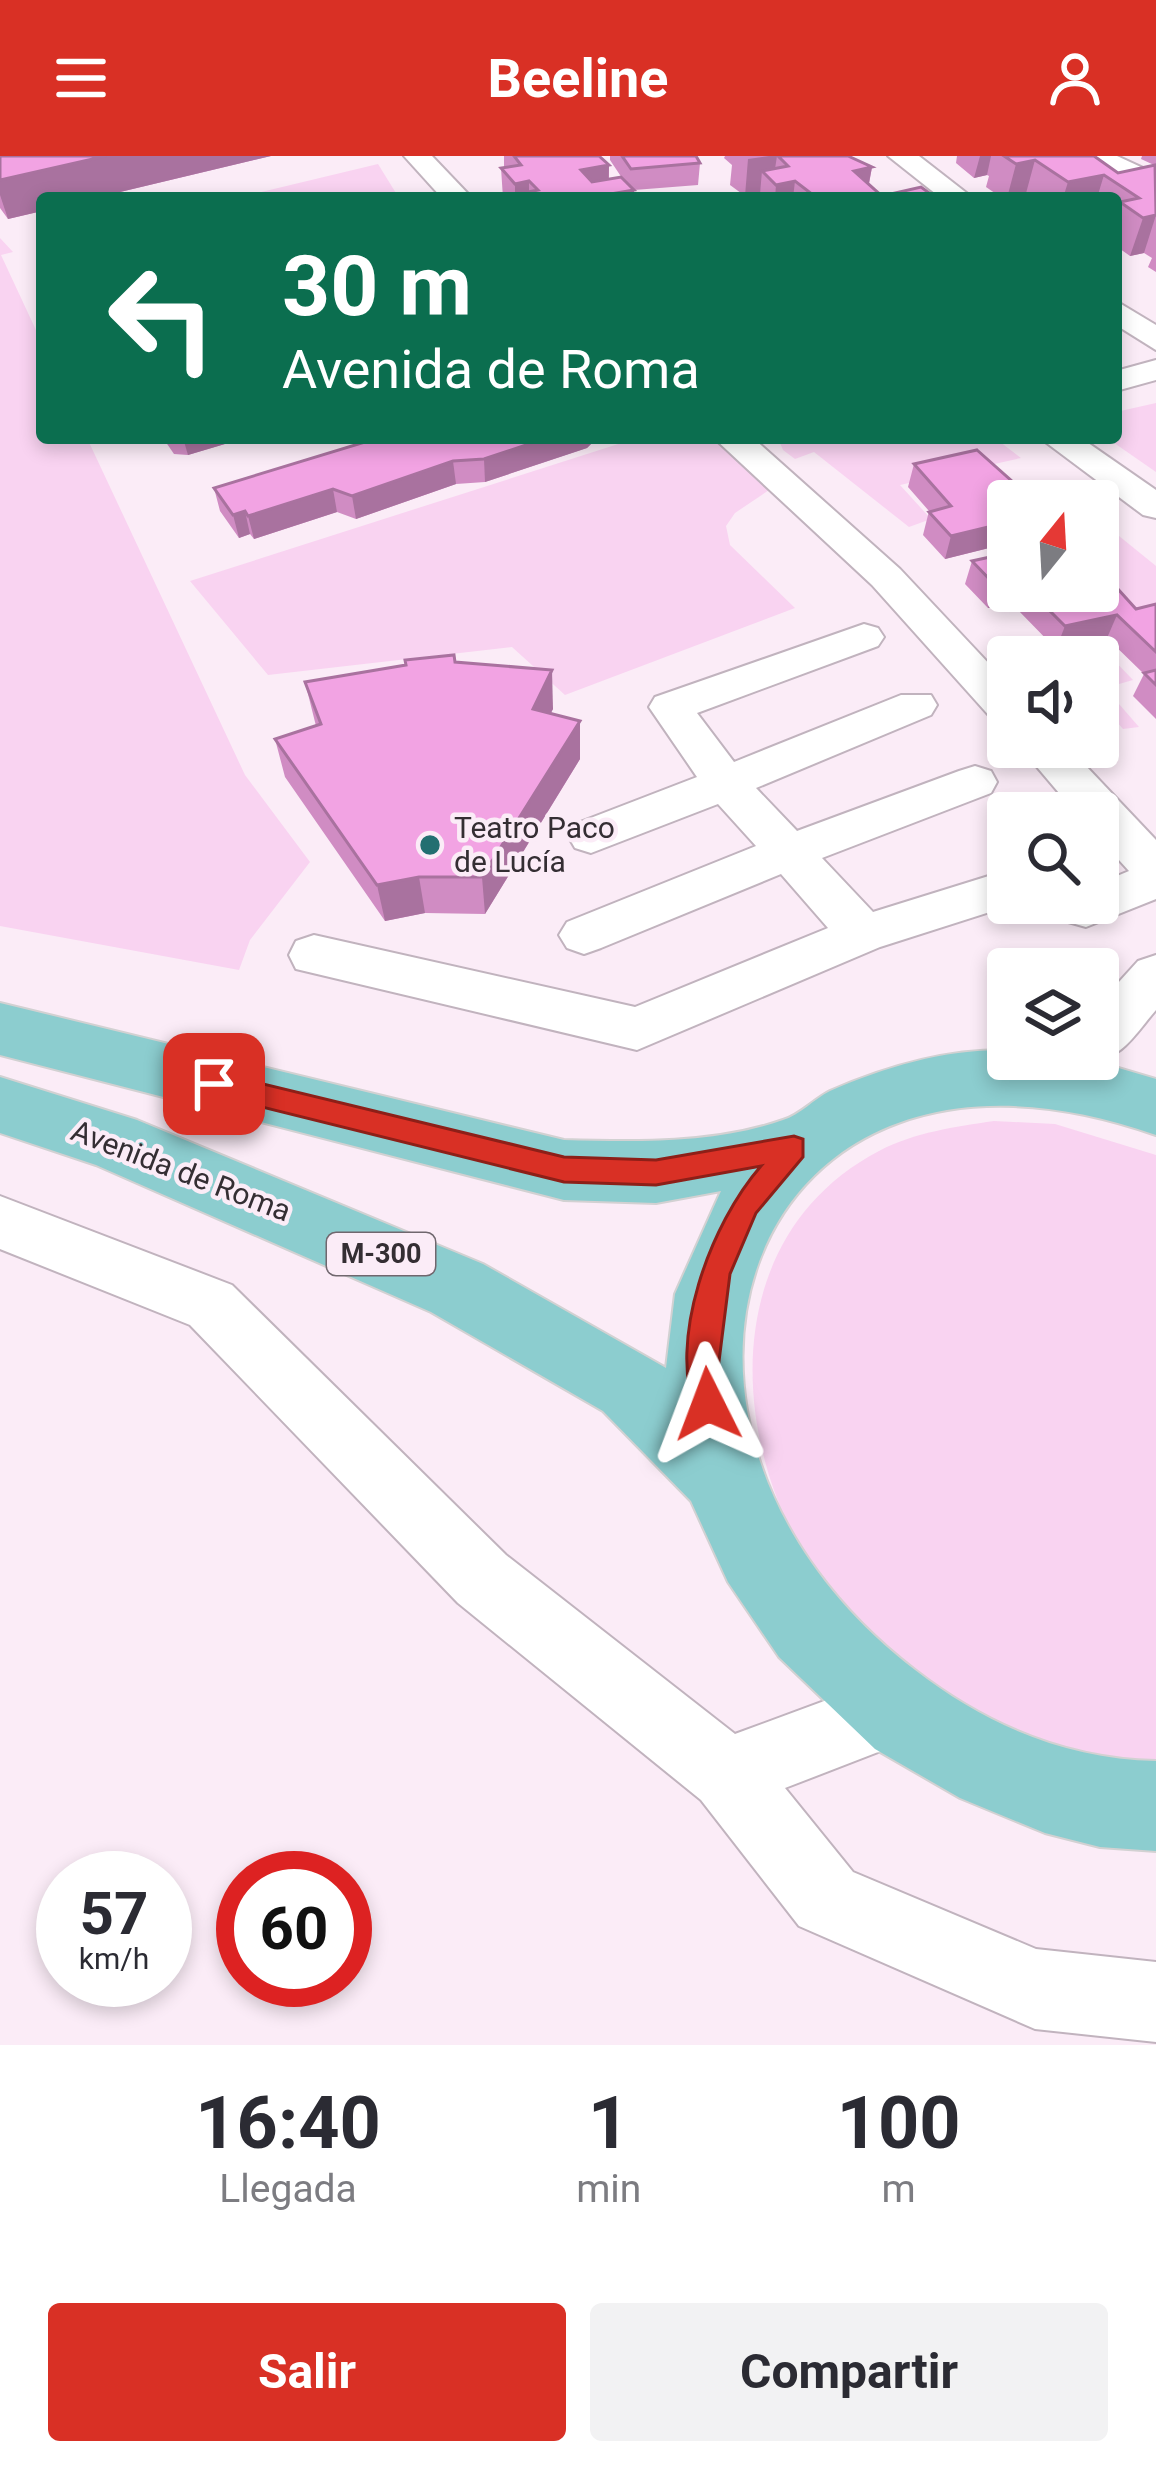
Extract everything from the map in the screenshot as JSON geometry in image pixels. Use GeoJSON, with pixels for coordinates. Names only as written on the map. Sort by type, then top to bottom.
{"type":"FeatureCollection","features":[{"type":"Feature","properties":{"kind":"main road","name":"M-300"},"geometry":{"type":"LineString","coordinates":[[0,1029],[564,1170],[656,1173],[794,1148]]}},
{"type":"Feature","properties":{"kind":"main road","name":"M-300"},"geometry":{"type":"LineString","coordinates":[[987,1075],[952,1078],[866,1101],[794,1148],[746,1204],[715,1274],[703,1369],[720,1474],[784,1600],[892,1712],[1003,1775],[1122,1808],[1156,1807]]}},
{"type":"Feature","properties":{"kind":"main road","name":"M-300"},"geometry":{"type":"LineString","coordinates":[[1089,1080],[1156,1106]]}},
{"type":"Feature","properties":{"kind":"main road","name":"Avenida de Roma"},"geometry":{"type":"LineString","coordinates":[[0,1105],[112,1141],[457,1288],[630,1385],[720,1474]]}},
{"type":"Feature","properties":{"kind":"street"},"geometry":{"type":"LineString","coordinates":[[901,156],[951,192]]}},
{"type":"Feature","properties":{"kind":"street"},"geometry":{"type":"LineString","coordinates":[[1095,156],[1156,185]]}},
{"type":"Feature","properties":{"kind":"street"},"geometry":{"type":"LineString","coordinates":[[420,158],[455,158]]}},
{"type":"Feature","properties":{"kind":"street"},"geometry":{"type":"LineString","coordinates":[[420,158],[452,192]]}},
{"type":"Feature","properties":{"kind":"street"},"geometry":{"type":"LineString","coordinates":[[1122,314],[1156,340]]}},
{"type":"Feature","properties":{"kind":"street"},"geometry":{"type":"LineString","coordinates":[[1122,379],[1156,370]]}},
{"type":"Feature","properties":{"kind":"street"},"geometry":{"type":"LineString","coordinates":[[739,444],[886,578],[987,687]]}},
{"type":"Feature","properties":{"kind":"street"},"geometry":{"type":"LineString","coordinates":[[1067,444],[1156,507]]}},
{"type":"Feature","properties":{"kind":"street"},"geometry":{"type":"LineString","coordinates":[[863,934],[725,783],[670,707],[864,637]]}},
{"type":"Feature","properties":{"kind":"street"},"geometry":{"type":"LineString","coordinates":[[591,836],[916,705]]}},
{"type":"Feature","properties":{"kind":"street"},"geometry":{"type":"LineString","coordinates":[[1061,768],[1156,870]]}},
{"type":"Feature","properties":{"kind":"street"},"geometry":{"type":"LineString","coordinates":[[584,934],[975,782]]}},
{"type":"Feature","properties":{"kind":"street"},"geometry":{"type":"LineString","coordinates":[[1119,895],[1156,880]]}},
{"type":"Feature","properties":{"kind":"street"},"geometry":{"type":"LineString","coordinates":[[314,956],[637,1029],[863,934],[987,895]]}},
{"type":"Feature","properties":{"kind":"street"},"geometry":{"type":"LineString","coordinates":[[1119,1016],[1156,975]]}},
{"type":"Feature","properties":{"kind":"street"},"geometry":{"type":"LineString","coordinates":[[0,1222],[211,1305],[482,1579],[727,1774],[826,1899],[1035,1989],[1156,2002]]}},
{"type":"Feature","properties":{"kind":"street"},"geometry":{"type":"LineString","coordinates":[[727,1774],[892,1712]]}},
{"type":"Feature","properties":{"kind":"shaded area"},"geometry":{"type":"Polygon","coordinates":[[[378,164],[395,192],[261,192],[378,164]]]}},
{"type":"Feature","properties":{"kind":"shaded area"},"geometry":{"type":"Polygon","coordinates":[[[0,238],[13,252],[1,255],[36,330],[36,444],[90,444],[245,775],[310,862],[250,940],[239,970],[0,926],[0,238]]]}},
{"type":"Feature","properties":{"kind":"shaded area"},"geometry":{"type":"Polygon","coordinates":[[[1156,403],[1156,472],[1116,444],[1122,444],[1122,411],[1156,403]]]}},
{"type":"Feature","properties":{"kind":"shaded area"},"geometry":{"type":"Polygon","coordinates":[[[618,444],[722,444],[769,490],[735,513],[726,526],[730,545],[795,608],[565,695],[512,647],[268,675],[190,581],[618,444]]]}},
{"type":"Feature","properties":{"kind":"shaded area"},"geometry":{"type":"Polygon","coordinates":[[[780,444],[1003,444],[1021,458],[900,485],[931,519],[909,527],[814,452],[795,459],[780,444]]]}},
{"type":"Feature","properties":{"kind":"shaded area"},"geometry":{"type":"Polygon","coordinates":[[[1119,536],[1156,566],[1156,616],[1130,622],[1119,612],[1119,536]]]}},
{"type":"Feature","properties":{"kind":"shaded area"},"geometry":{"type":"Polygon","coordinates":[[[1119,666],[1133,680],[1119,684],[1119,666]]]}},
{"type":"Feature","properties":{"kind":"shaded area"},"geometry":{"type":"Polygon","coordinates":[[[1119,704],[1139,727],[1123,729],[1119,724],[1119,704]]]}},
{"type":"Feature","properties":{"kind":"shaded area"},"geometry":{"type":"Polygon","coordinates":[[[994,1121],[1055,1124],[1156,1155],[1156,1761],[1102,1758],[1030,1738],[957,1702],[904,1666],[856,1624],[816,1574],[786,1521],[765,1463],[754,1403],[754,1343],[765,1286],[789,1234],[827,1188],[879,1151],[921,1135],[994,1121]]]}},
{"type":"Feature","properties":{"kind":"building"},"geometry":{"type":"Polygon","coordinates":[[[0,156],[106,156],[0,180],[0,156]]]}},
{"type":"Feature","properties":{"kind":"building"},"geometry":{"type":"Polygon","coordinates":[[[514,156],[599,156],[609,165],[581,170],[592,182],[621,177],[634,190],[528,192],[538,190],[529,181],[515,184],[501,168],[521,165],[514,156]]]}},
{"type":"Feature","properties":{"kind":"building"},"geometry":{"type":"Polygon","coordinates":[[[622,156],[696,156],[700,163],[631,169],[622,156]]]}},
{"type":"Feature","properties":{"kind":"building"},"geometry":{"type":"Polygon","coordinates":[[[778,156],[848,156],[872,167],[854,171],[878,192],[809,192],[795,181],[776,185],[762,171],[788,166],[778,156]]]}},
{"type":"Feature","properties":{"kind":"building"},"geometry":{"type":"Polygon","coordinates":[[[1004,156],[1094,156],[1118,173],[1155,165],[1156,215],[1143,218],[1122,203],[1139,198],[1104,175],[1068,182],[1035,160],[1016,164],[1004,156]]]}},
{"type":"Feature","properties":{"kind":"building"},"geometry":{"type":"Polygon","coordinates":[[[358,444],[529,444],[484,459],[453,461],[352,496],[333,489],[248,516],[245,511],[233,515],[214,488],[358,444]]]}},
{"type":"Feature","properties":{"kind":"building"},"geometry":{"type":"Polygon","coordinates":[[[977,450],[1011,480],[987,480],[987,527],[951,536],[929,512],[951,506],[914,464],[977,450]]]}},
{"type":"Feature","properties":{"kind":"building"},"geometry":{"type":"Polygon","coordinates":[[[987,558],[987,577],[972,561],[987,558]]]}},
{"type":"Feature","properties":{"kind":"building"},"geometry":{"type":"Polygon","coordinates":[[[1119,590],[1136,609],[1156,604],[1156,652],[1117,615],[1065,626],[1051,612],[1119,612],[1119,590]]]}},
{"type":"Feature","properties":{"kind":"building","name":"Teatro Paco de Lucía"},"geometry":{"type":"Polygon","coordinates":[[[454,655],[455,662],[552,670],[533,709],[580,721],[482,877],[419,877],[377,885],[275,739],[321,724],[305,682],[406,665],[405,660],[454,655]]]}},
{"type":"Feature","properties":{"kind":"place","name":"Teatro Paco de Lucía"},"geometry":{"type":"Point","coordinates":[430,845]}},
{"type":"Feature","properties":{"kind":"route"},"geometry":{"type":"LineString","coordinates":[[214,1084],[564,1170],[656,1173],[794,1148],[746,1204],[715,1274],[703,1369],[708,1404]]}}]}
